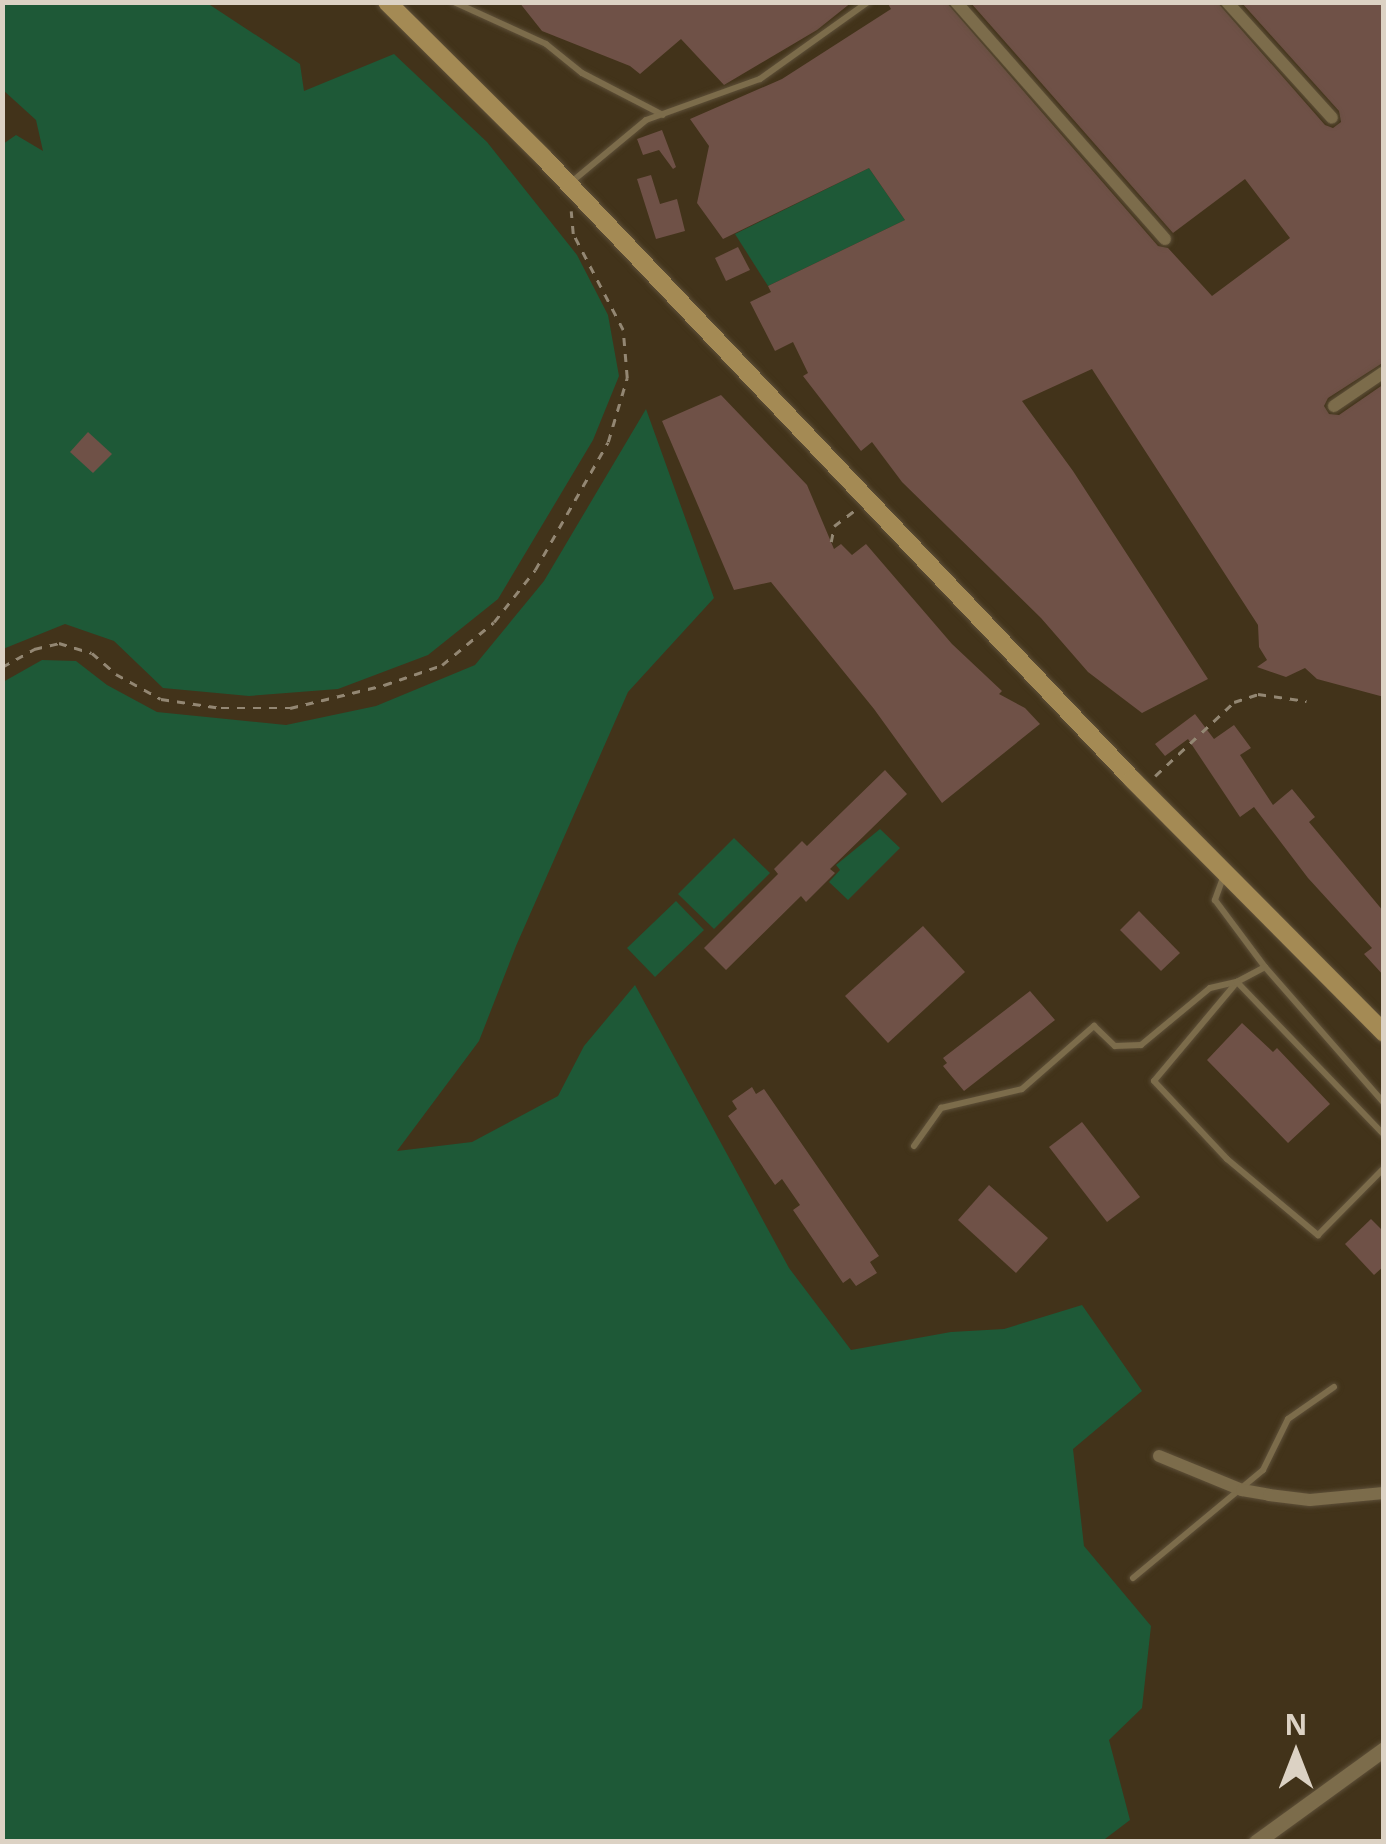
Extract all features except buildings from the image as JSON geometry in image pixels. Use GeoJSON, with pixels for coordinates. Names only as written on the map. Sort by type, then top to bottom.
{"type":"FeatureCollection","features":[{"type":"Feature","properties":{"kind":"main road"},"geometry":{"type":"LineString","coordinates":[[387,2],[568,185],[1224,874],[1384,1033]]}},
{"type":"Feature","properties":{"kind":"street"},"geometry":{"type":"LineString","coordinates":[[956,2],[1165,239]]}},
{"type":"Feature","properties":{"kind":"street"},"geometry":{"type":"LineString","coordinates":[[1227,2],[1332,118]]}},
{"type":"Feature","properties":{"kind":"street"},"geometry":{"type":"LineString","coordinates":[[1334,406],[1384,372]]}},
{"type":"Feature","properties":{"kind":"street"},"geometry":{"type":"LineString","coordinates":[[1160,1456],[1242,1490],[1310,1500],[1384,1493]]}},
{"type":"Feature","properties":{"kind":"street"},"geometry":{"type":"LineString","coordinates":[[1256,1842],[1384,1749]]}},
{"type":"Feature","properties":{"kind":"lane"},"geometry":{"type":"LineString","coordinates":[[454,2],[546,44],[582,73],[664,115]]}},
{"type":"Feature","properties":{"kind":"lane"},"geometry":{"type":"LineString","coordinates":[[568,185],[646,120],[760,79],[868,2]]}},
{"type":"Feature","properties":{"kind":"lane"},"geometry":{"type":"LineString","coordinates":[[1224,874],[1215,900],[1265,967],[1384,1103]]}},
{"type":"Feature","properties":{"kind":"lane"},"geometry":{"type":"LineString","coordinates":[[914,1146],[941,1108],[1022,1089],[1094,1026],[1115,1046],[1141,1046],[1210,988],[1237,982],[1265,967]]}},
{"type":"Feature","properties":{"kind":"lane"},"geometry":{"type":"LineString","coordinates":[[1237,982],[1384,1135]]}},
{"type":"Feature","properties":{"kind":"lane"},"geometry":{"type":"LineString","coordinates":[[1237,982],[1154,1081],[1227,1159],[1318,1235],[1384,1168]]}},
{"type":"Feature","properties":{"kind":"lane"},"geometry":{"type":"LineString","coordinates":[[1133,1578],[1242,1490],[1263,1470],[1288,1420],[1334,1387]]}},
{"type":"Feature","properties":{"kind":"path"},"geometry":{"type":"LineString","coordinates":[[2,667],[34,649],[58,642],[92,653],[116,674],[161,699],[221,708],[290,708],[384,686],[442,664],[494,622],[535,570],[608,442],[627,378],[623,330],[573,234],[568,185]]}},
{"type":"Feature","properties":{"kind":"path"},"geometry":{"type":"LineString","coordinates":[[831,542],[834,526],[868,500]]}},
{"type":"Feature","properties":{"kind":"path"},"geometry":{"type":"LineString","coordinates":[[1143,788],[1234,702],[1258,694],[1306,701]]}},
{"type":"Feature","properties":{"kind":"green space"},"geometry":{"type":"Polygon","coordinates":[[[3,3],[207,3],[300,64],[304,91],[394,54],[487,142],[577,255],[608,315],[619,376],[593,440],[498,599],[428,655],[338,689],[249,696],[163,688],[114,641],[65,624],[3,649],[3,144],[16,135],[43,151],[36,120],[3,90],[3,3]]]}},
{"type":"Feature","properties":{"kind":"green space"},"geometry":{"type":"Polygon","coordinates":[[[869,168],[905,220],[768,286],[735,234],[869,168]]]}},
{"type":"Feature","properties":{"kind":"green space"},"geometry":{"type":"Polygon","coordinates":[[[646,409],[714,598],[628,692],[516,946],[479,1041],[397,1151],[472,1142],[558,1096],[584,1046],[635,985],[789,1268],[851,1350],[951,1332],[1004,1329],[1082,1305],[1142,1391],[1073,1449],[1084,1546],[1151,1626],[1142,1708],[1109,1740],[1130,1820],[1101,1842],[3,1841],[3,682],[42,660],[76,661],[107,685],[157,712],[286,725],[376,706],[475,665],[544,581],[646,409]]]}},
{"type":"Feature","properties":{"kind":"green space"},"geometry":{"type":"Polygon","coordinates":[[[880,829],[900,848],[848,900],[829,882],[840,870],[836,865],[880,829]]]}},
{"type":"Feature","properties":{"kind":"green space"},"geometry":{"type":"Polygon","coordinates":[[[734,838],[770,873],[714,929],[678,894],[734,838]]]}},
{"type":"Feature","properties":{"kind":"green space"},"geometry":{"type":"Polygon","coordinates":[[[676,901],[704,930],[655,977],[627,948],[676,901]]]}}]}
